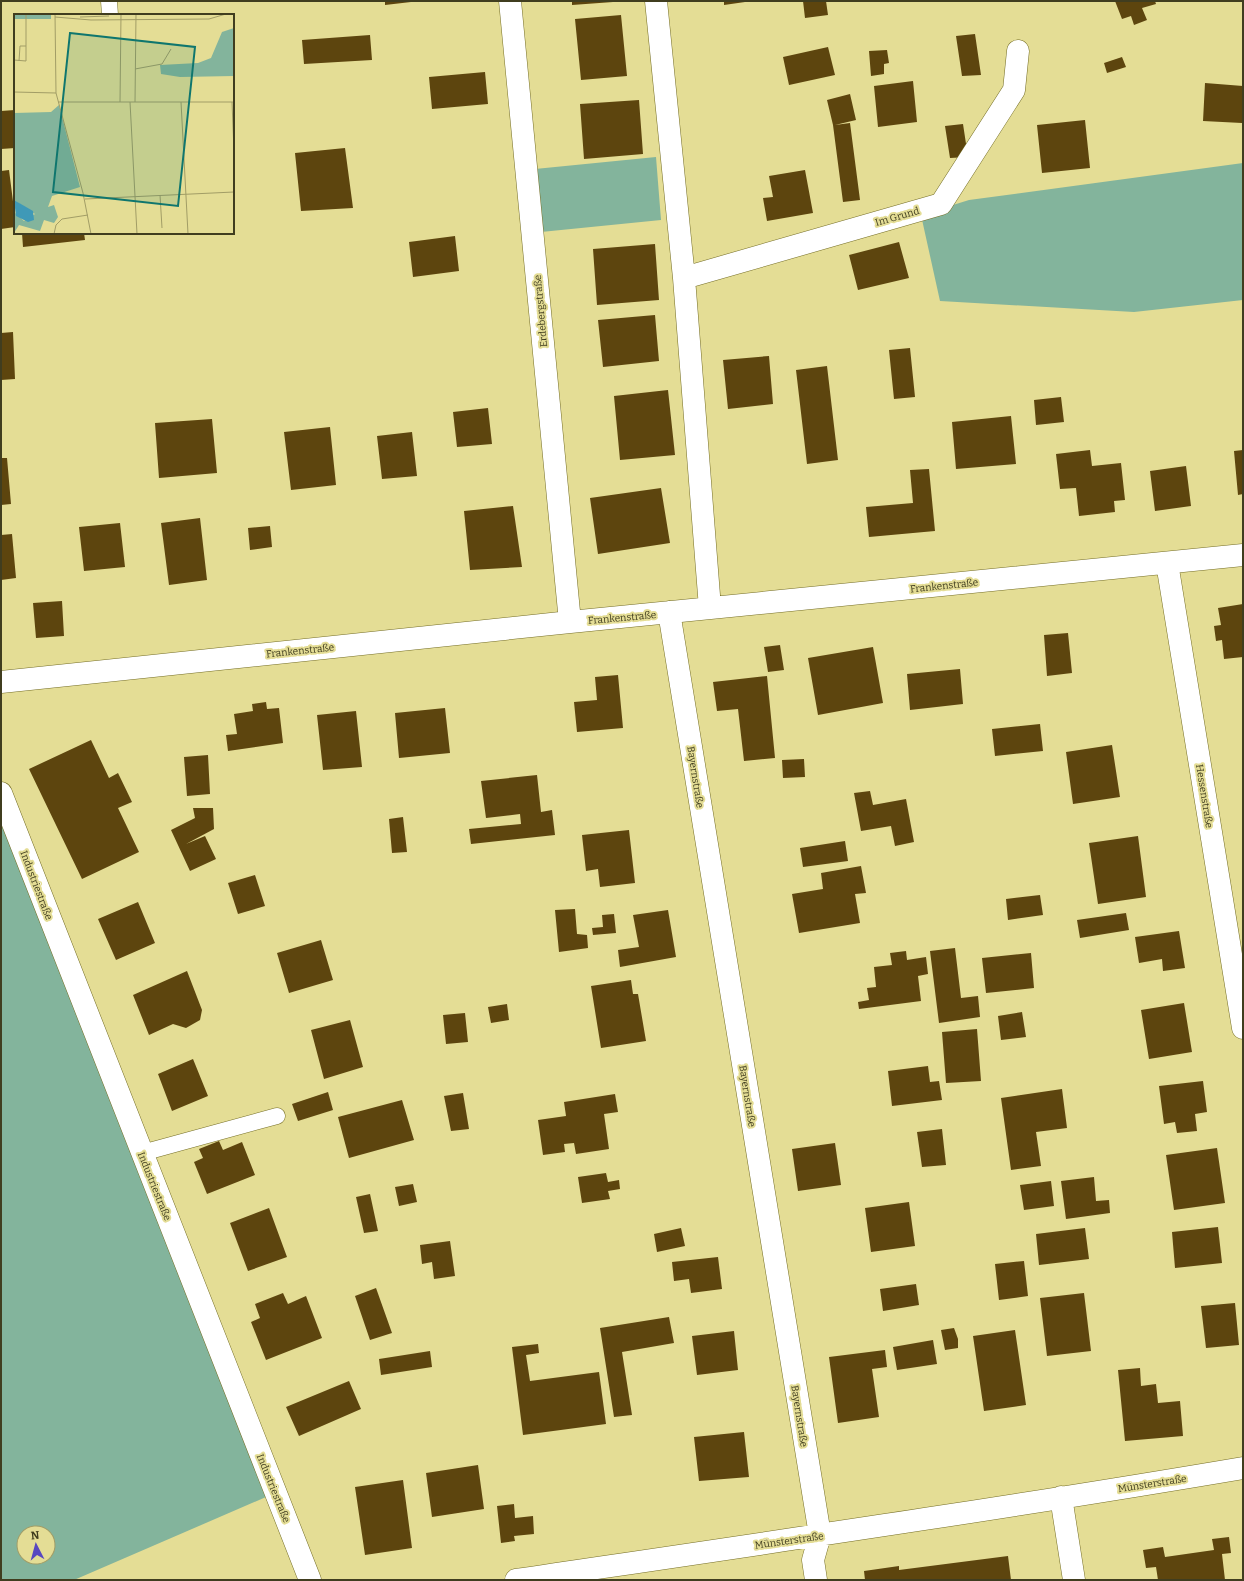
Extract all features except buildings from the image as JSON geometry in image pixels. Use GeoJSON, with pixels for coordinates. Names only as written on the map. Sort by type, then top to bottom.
{"type":"FeatureCollection","features":[{"type":"Feature","properties":{"kind":"street","name":"Erdebergstraße"},"geometry":{"type":"LineString","coordinates":[[510,1],[570,622]]}},
{"type":"Feature","properties":{"kind":"street"},"geometry":{"type":"LineString","coordinates":[[656,1],[684,278],[710,608]]}},
{"type":"Feature","properties":{"kind":"street","name":"Im Grund"},"geometry":{"type":"LineString","coordinates":[[684,278],[941,204],[1014,90],[1018,51]]}},
{"type":"Feature","properties":{"kind":"street","name":"Frankenstraße"},"geometry":{"type":"LineString","coordinates":[[1,682],[570,622],[1243,555]]}},
{"type":"Feature","properties":{"kind":"street","name":"Hessenstraße"},"geometry":{"type":"LineString","coordinates":[[1167,563],[1243,1028]]}},
{"type":"Feature","properties":{"kind":"street","name":"Bayernstraße"},"geometry":{"type":"LineString","coordinates":[[669,612],[820,1535],[813,1560],[816,1580]]}},
{"type":"Feature","properties":{"kind":"street","name":"Industriestraße"},"geometry":{"type":"LineString","coordinates":[[1,792],[310,1580]]}},
{"type":"Feature","properties":{"kind":"street","name":"Münsterstraße"},"geometry":{"type":"LineString","coordinates":[[516,1580],[820,1535],[1243,1468]]}},
{"type":"Feature","properties":{"kind":"street"},"geometry":{"type":"LineString","coordinates":[[1061,1497],[1074,1580]]}},
{"type":"Feature","properties":{"kind":"lane"},"geometry":{"type":"LineString","coordinates":[[109,1],[110,14]]}},
{"type":"Feature","properties":{"kind":"lane"},"geometry":{"type":"LineString","coordinates":[[142,1153],[277,1116]]}},
{"type":"Feature","properties":{"kind":"green space"},"geometry":{"type":"Polygon","coordinates":[[[656,157],[661,220],[541,232],[535,169],[656,157]]]}},
{"type":"Feature","properties":{"kind":"green space"},"geometry":{"type":"Polygon","coordinates":[[[1243,163],[1243,300],[1134,312],[940,301],[921,215],[969,200],[1243,163]]]}},
{"type":"Feature","properties":{"kind":"green space"},"geometry":{"type":"Polygon","coordinates":[[[1,807],[266,1497],[74,1580],[1,1580],[1,807]]]}}]}
